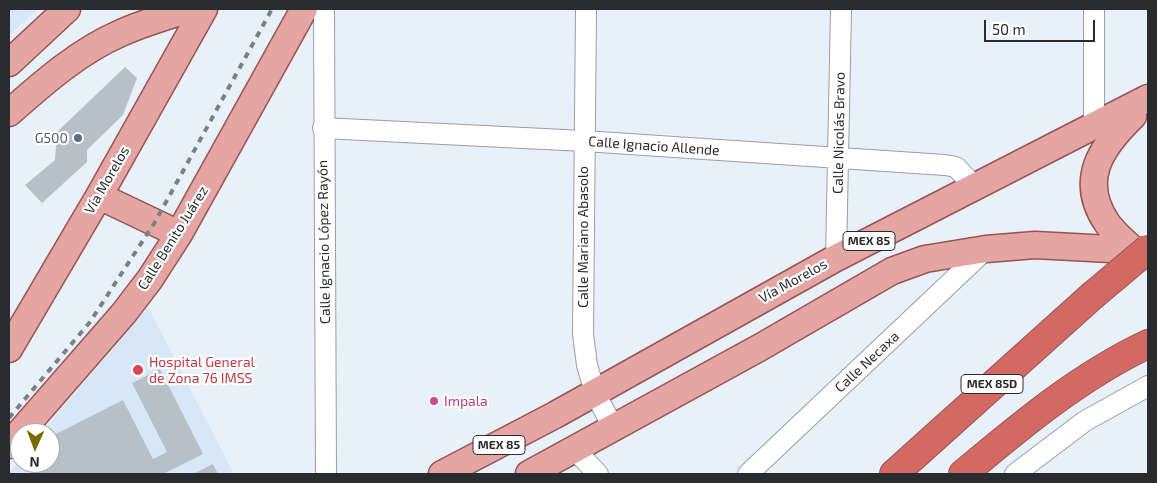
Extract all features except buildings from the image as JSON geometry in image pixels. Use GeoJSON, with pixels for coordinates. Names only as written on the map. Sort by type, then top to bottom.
{"type":"FeatureCollection","features":[{"type":"Feature","properties":{"kind":"highway","name":"MEX 85D"},"geometry":{"type":"LineString","coordinates":[[894,474],[1143,250]]}},
{"type":"Feature","properties":{"kind":"highway"},"geometry":{"type":"LineString","coordinates":[[963,474],[1032,418],[1082,382],[1148,344]]}},
{"type":"Feature","properties":{"kind":"main road"},"geometry":{"type":"LineString","coordinates":[[9,63],[68,9]]}},
{"type":"Feature","properties":{"kind":"main road"},"geometry":{"type":"LineString","coordinates":[[9,113],[62,68],[120,33],[190,9]]}},
{"type":"Feature","properties":{"kind":"main road","name":"Vía Morelos"},"geometry":{"type":"LineString","coordinates":[[9,349],[99,196],[204,9]]}},
{"type":"Feature","properties":{"kind":"main road","name":"Calle Benito Juárez"},"geometry":{"type":"LineString","coordinates":[[9,444],[124,313],[150,280],[179,234],[304,9]]}},
{"type":"Feature","properties":{"kind":"main road"},"geometry":{"type":"LineString","coordinates":[[1143,250],[1107,224],[1094,190],[1096,163],[1111,138],[1148,100]]}},
{"type":"Feature","properties":{"kind":"main road","name":"Vía Morelos"},"geometry":{"type":"LineString","coordinates":[[442,474],[555,415],[836,258],[1148,100]]}},
{"type":"Feature","properties":{"kind":"main road"},"geometry":{"type":"LineString","coordinates":[[99,196],[179,234]]}},
{"type":"Feature","properties":{"kind":"main road","name":"MEX 85"},"geometry":{"type":"LineString","coordinates":[[529,474],[614,429],[892,271],[925,260],[986,249],[1036,245],[1143,250]]}},
{"type":"Feature","properties":{"kind":"main road"},"geometry":{"type":"LineString","coordinates":[[555,415],[575,450]]}},
{"type":"Feature","properties":{"kind":"street","name":"Calle Ignacio López Rayón"},"geometry":{"type":"LineString","coordinates":[[324,9],[323,128],[326,474]]}},
{"type":"Feature","properties":{"kind":"street","name":"Calle Mariano Abasolo"},"geometry":{"type":"LineString","coordinates":[[586,9],[583,334],[587,365],[595,392],[614,429]]}},
{"type":"Feature","properties":{"kind":"street","name":"Calle Nicolás Bravo"},"geometry":{"type":"LineString","coordinates":[[836,258],[842,9]]}},
{"type":"Feature","properties":{"kind":"street"},"geometry":{"type":"LineString","coordinates":[[1094,9],[1094,128]]}},
{"type":"Feature","properties":{"kind":"street","name":"Calle Ignacio Allende"},"geometry":{"type":"LineString","coordinates":[[323,128],[584,141],[945,165],[956,168],[975,187]]}},
{"type":"Feature","properties":{"kind":"street","name":"Calle Necaxa"},"geometry":{"type":"LineString","coordinates":[[748,474],[986,249]]}},
{"type":"Feature","properties":{"kind":"street"},"geometry":{"type":"LineString","coordinates":[[1015,474],[1085,421],[1148,386]]}},
{"type":"Feature","properties":{"kind":"street"},"geometry":{"type":"LineString","coordinates":[[575,450],[598,474]]}},
{"type":"Feature","properties":{"kind":"shaded area"},"geometry":{"type":"Polygon","coordinates":[[[9,9],[38,9],[9,36],[9,9]]]}},
{"type":"Feature","properties":{"kind":"shaded area","name":"Hospital General de Zona 76 IMSS"},"geometry":{"type":"Polygon","coordinates":[[[148,307],[234,474],[9,474],[60,473],[60,423],[49,423],[148,307]]]}},
{"type":"Feature","properties":{"kind":"railway"},"geometry":{"type":"LineString","coordinates":[[9,418],[90,322],[155,222],[272,9]]}},
{"type":"Feature","properties":{"kind":"place","name":"G500"},"geometry":{"type":"Point","coordinates":[78,138]}},
{"type":"Feature","properties":{"kind":"place","name":"Hospital General de Zona 76 IMSS"},"geometry":{"type":"Point","coordinates":[138,370]}},
{"type":"Feature","properties":{"kind":"place","name":"Impala"},"geometry":{"type":"Point","coordinates":[434,401]}}]}
